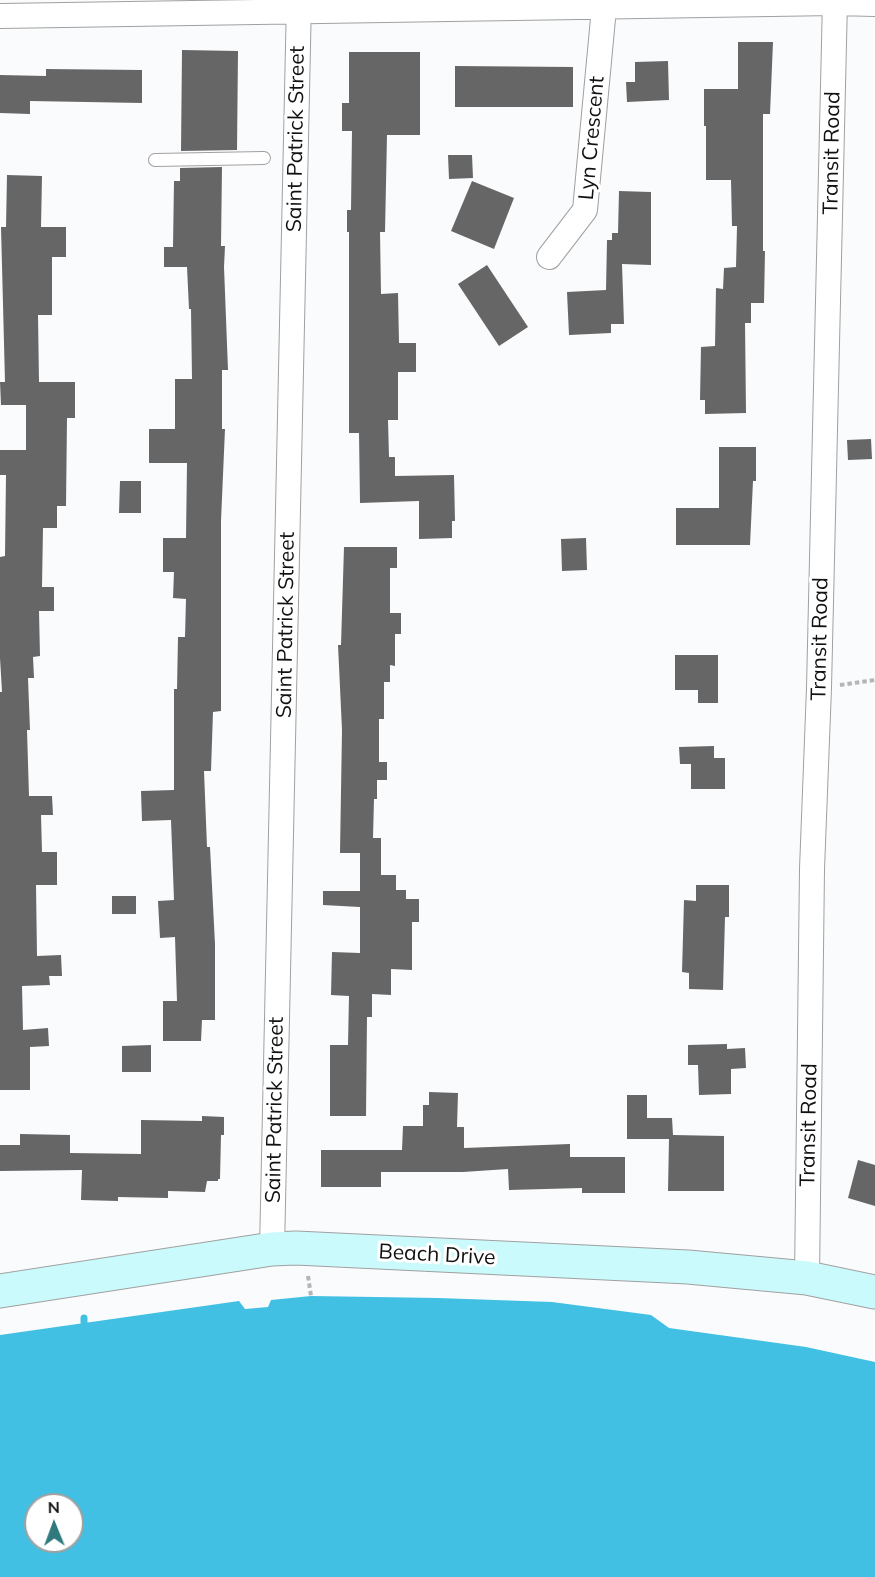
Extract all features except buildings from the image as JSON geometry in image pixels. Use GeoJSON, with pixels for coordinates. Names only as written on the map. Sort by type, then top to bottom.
{"type":"FeatureCollection","features":[{"type":"Feature","properties":{"kind":"main road","name":"Beach Drive"},"geometry":{"type":"LineString","coordinates":[[0,1291],[272,1249],[296,1248],[688,1268],[807,1278],[875,1292]]}},
{"type":"Feature","properties":{"kind":"street"},"geometry":{"type":"LineString","coordinates":[[0,16],[299,6],[604,8],[835,2],[875,4]]}},
{"type":"Feature","properties":{"kind":"street","name":"Transit Road"},"geometry":{"type":"LineString","coordinates":[[807,1278],[812,869],[819,688],[835,2]]}},
{"type":"Feature","properties":{"kind":"street","name":"Saint Patrick Street"},"geometry":{"type":"LineString","coordinates":[[272,1249],[299,6]]}},
{"type":"Feature","properties":{"kind":"street","name":"Lyn Crescent"},"geometry":{"type":"LineString","coordinates":[[549,256],[585,210],[604,8]]}},
{"type":"Feature","properties":{"kind":"lane"},"geometry":{"type":"LineString","coordinates":[[155,160],[264,158]]}},
{"type":"Feature","properties":{"kind":"path"},"geometry":{"type":"LineString","coordinates":[[819,688],[875,680]]}},
{"type":"Feature","properties":{"kind":"path"},"geometry":{"type":"LineString","coordinates":[[310,1281],[311,1296]]}},
{"type":"Feature","properties":{"kind":"water"},"geometry":{"type":"Polygon","coordinates":[[[311,1296],[552,1302],[651,1315],[669,1328],[806,1347],[875,1362],[875,1577],[0,1577],[0,1335],[239,1301],[245,1309],[268,1307],[271,1300],[311,1296]]]}}]}
